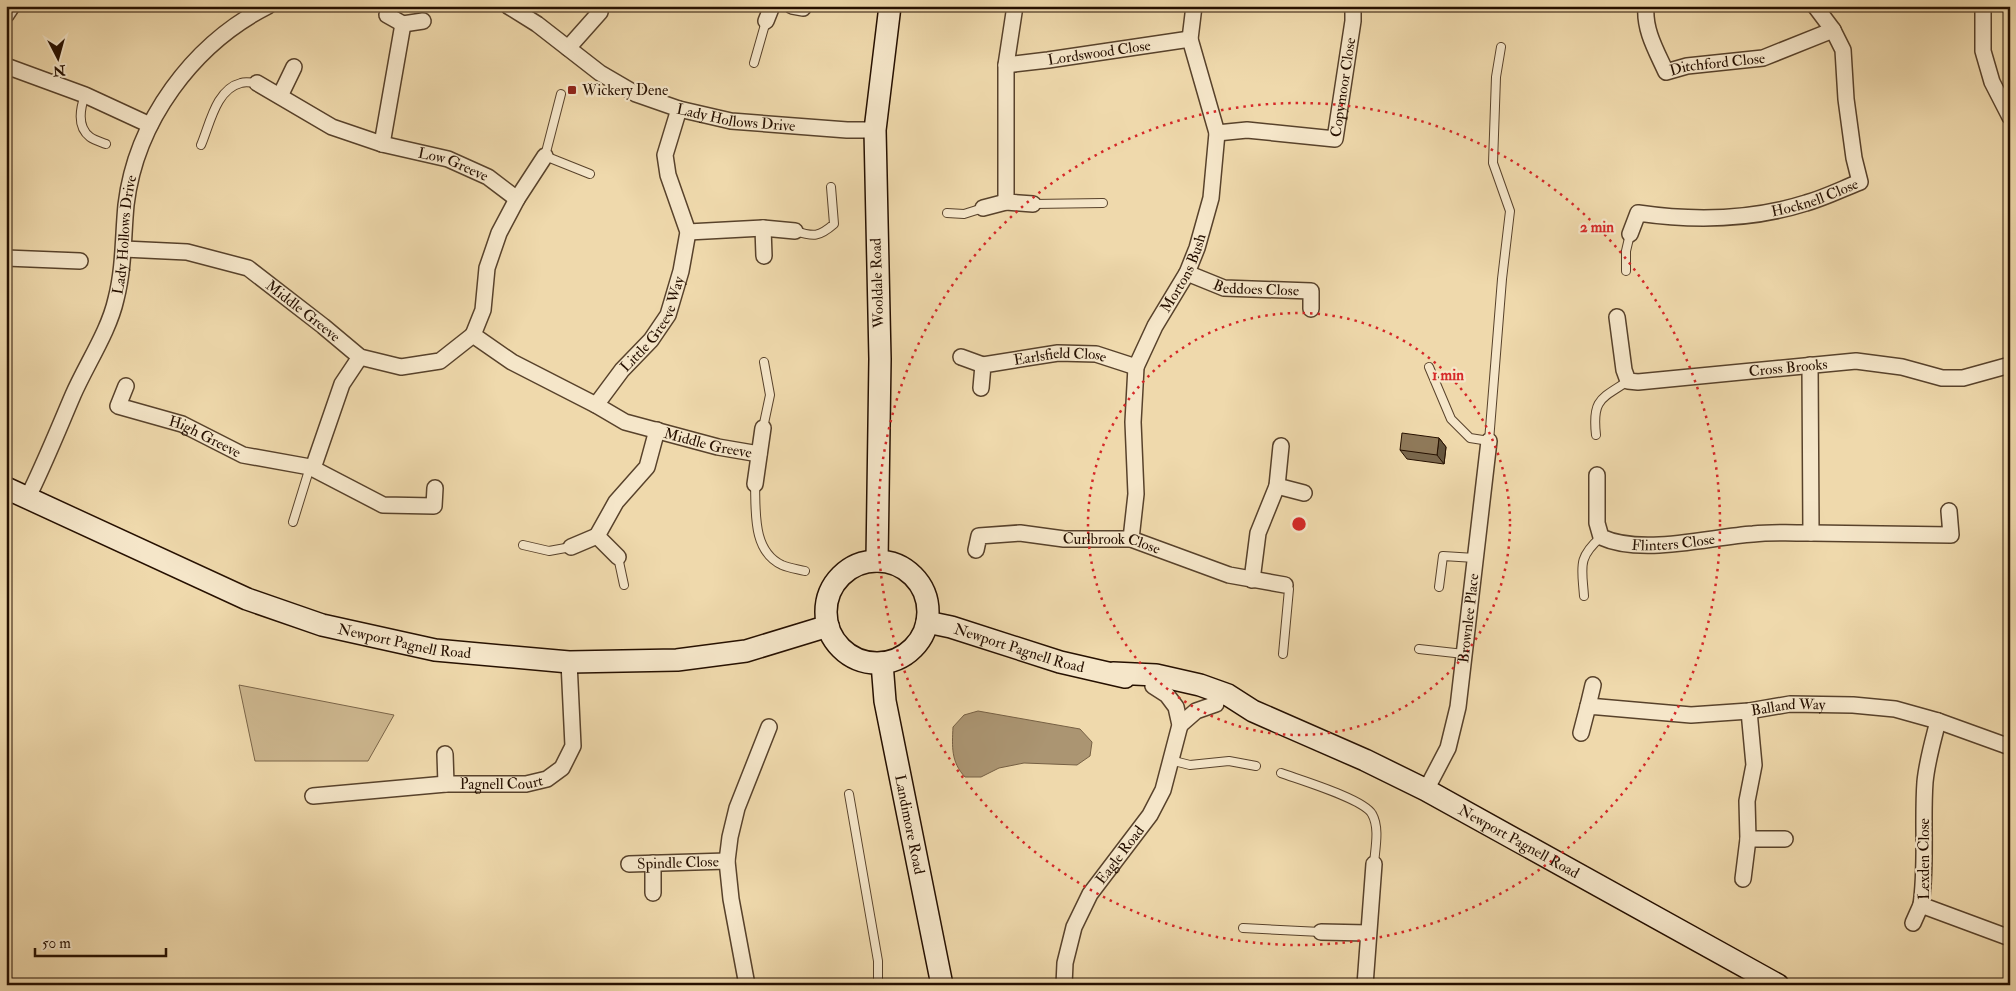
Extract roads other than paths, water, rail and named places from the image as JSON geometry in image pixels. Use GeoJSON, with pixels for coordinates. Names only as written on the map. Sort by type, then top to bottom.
{"type":"FeatureCollection","features":[{"type":"Feature","properties":{"kind":"main road","name":"Wooldale Road"},"geometry":{"type":"LineString","coordinates":[[877,560],[880,359],[875,130],[890,6]]}},
{"type":"Feature","properties":{"kind":"main road","name":"Newport Pagnell Road"},"geometry":{"type":"LineString","coordinates":[[6,488],[26,499],[247,598],[322,625],[435,650],[570,662],[676,660],[746,651],[828,626]]}},
{"type":"Feature","properties":{"kind":"main road"},"geometry":{"type":"LineString","coordinates":[[877,560],[895,564],[910,573],[922,587],[928,604],[927,622],[922,637],[912,649],[898,658],[882,662],[864,662],[848,654],[836,642],[828,626],[826,607],[831,589],[843,574],[859,564],[877,560]]}},
{"type":"Feature","properties":{"kind":"main road","name":"Newport Pagnell Road"},"geometry":{"type":"LineString","coordinates":[[927,622],[952,627],[1060,662],[1113,673],[1216,704],[1253,711]]}},
{"type":"Feature","properties":{"kind":"main road","name":"Landimore Road"},"geometry":{"type":"LineString","coordinates":[[882,662],[885,700],[942,985]]}},
{"type":"Feature","properties":{"kind":"main road","name":"Newport Pagnell Road"},"geometry":{"type":"LineString","coordinates":[[1113,673],[1156,675],[1200,685],[1228,695],[1253,711],[1365,760],[1426,790],[1778,985]]}},
{"type":"Feature","properties":{"kind":"street"},"geometry":{"type":"LineString","coordinates":[[6,15],[12,6]]}},
{"type":"Feature","properties":{"kind":"street","name":"Lady Hollows Drive"},"geometry":{"type":"LineString","coordinates":[[26,499],[94,355],[116,300],[124,249],[126,204],[133,172],[150,125],[173,88],[194,61],[222,35],[268,6]]}},
{"type":"Feature","properties":{"kind":"street","name":"Lady Hollows Drive"},"geometry":{"type":"LineString","coordinates":[[508,6],[538,24],[600,74],[636,94],[679,109],[731,121],[847,130],[875,130]]}},
{"type":"Feature","properties":{"kind":"street"},"geometry":{"type":"LineString","coordinates":[[568,48],[600,12],[602,6]]}},
{"type":"Feature","properties":{"kind":"street"},"geometry":{"type":"LineString","coordinates":[[766,22],[772,6]]}},
{"type":"Feature","properties":{"kind":"street"},"geometry":{"type":"LineString","coordinates":[[1006,202],[1006,65],[1015,6]]}},
{"type":"Feature","properties":{"kind":"street","name":"Mortons Bush"},"geometry":{"type":"LineString","coordinates":[[1131,539],[1136,494],[1133,422],[1136,367],[1155,326],[1187,273],[1197,248],[1211,198],[1217,133],[1190,38],[1194,6]]}},
{"type":"Feature","properties":{"kind":"street","name":"Copymoor Close"},"geometry":{"type":"LineString","coordinates":[[1217,133],[1247,130],[1335,139],[1353,21],[1353,6]]}},
{"type":"Feature","properties":{"kind":"street","name":"Ditchford Close"},"geometry":{"type":"LineString","coordinates":[[1646,6],[1645,19],[1647,26],[1666,72],[1687,66],[1764,58],[1833,30]]}},
{"type":"Feature","properties":{"kind":"street","name":"Hocknell Close"},"geometry":{"type":"LineString","coordinates":[[1630,234],[1638,213],[1674,218],[1719,218],[1765,212],[1806,203],[1860,182],[1848,109],[1843,50],[1833,30],[1815,6]]}},
{"type":"Feature","properties":{"kind":"street"},"geometry":{"type":"LineString","coordinates":[[1983,6],[1983,51],[1992,82],[2008,109]]}},
{"type":"Feature","properties":{"kind":"street"},"geometry":{"type":"LineString","coordinates":[[387,15],[403,24],[423,21]]}},
{"type":"Feature","properties":{"kind":"street"},"geometry":{"type":"LineString","coordinates":[[382,144],[403,24]]}},
{"type":"Feature","properties":{"kind":"street","name":"Lordswood Close"},"geometry":{"type":"LineString","coordinates":[[1006,65],[1190,38]]}},
{"type":"Feature","properties":{"kind":"street"},"geometry":{"type":"LineString","coordinates":[[6,66],[85,96],[150,125]]}},
{"type":"Feature","properties":{"kind":"street"},"geometry":{"type":"LineString","coordinates":[[280,96],[294,67]]}},
{"type":"Feature","properties":{"kind":"street","name":"Low Greeve"},"geometry":{"type":"LineString","coordinates":[[257,83],[332,127],[382,144],[448,159],[488,178],[517,199]]}},
{"type":"Feature","properties":{"kind":"street","name":"Little Greeve Way"},"geometry":{"type":"LineString","coordinates":[[596,405],[622,370],[651,340],[668,315],[681,271],[688,232],[668,175],[665,155],[679,109]]}},
{"type":"Feature","properties":{"kind":"street","name":"Middle Greeve"},"geometry":{"type":"LineString","coordinates":[[124,249],[187,252],[248,268],[360,357],[401,368],[440,361],[473,335],[483,310],[487,268],[499,234],[517,199],[545,156]]}},
{"type":"Feature","properties":{"kind":"street"},"geometry":{"type":"LineString","coordinates":[[983,208],[1006,202],[1033,204]]}},
{"type":"Feature","properties":{"kind":"street"},"geometry":{"type":"LineString","coordinates":[[763,228],[764,256]]}},
{"type":"Feature","properties":{"kind":"street"},"geometry":{"type":"LineString","coordinates":[[688,232],[763,228],[794,231]]}},
{"type":"Feature","properties":{"kind":"street"},"geometry":{"type":"LineString","coordinates":[[6,258],[80,261]]}},
{"type":"Feature","properties":{"kind":"street","name":"Beddoes Close"},"geometry":{"type":"LineString","coordinates":[[1187,273],[1224,288],[1310,291],[1311,309]]}},
{"type":"Feature","properties":{"kind":"street"},"geometry":{"type":"LineString","coordinates":[[1617,317],[1624,370],[1628,380]]}},
{"type":"Feature","properties":{"kind":"street","name":"Middle Greeve"},"geometry":{"type":"LineString","coordinates":[[473,335],[512,362],[625,422],[718,447],[760,454]]}},
{"type":"Feature","properties":{"kind":"street","name":"Earlsfield Close"},"geometry":{"type":"LineString","coordinates":[[962,357],[983,365],[1058,353],[1096,354],[1136,367]]}},
{"type":"Feature","properties":{"kind":"street"},"geometry":{"type":"LineString","coordinates":[[312,467],[342,384],[360,357]]}},
{"type":"Feature","properties":{"kind":"street","name":"Cross Brooks"},"geometry":{"type":"LineString","coordinates":[[1628,380],[1638,382],[1856,361],[1902,367],[1942,378],[1964,378],[2010,365]]}},
{"type":"Feature","properties":{"kind":"street"},"geometry":{"type":"LineString","coordinates":[[981,388],[983,365]]}},
{"type":"Feature","properties":{"kind":"street"},"geometry":{"type":"LineString","coordinates":[[1810,365],[1811,533]]}},
{"type":"Feature","properties":{"kind":"street","name":"High Greeve"},"geometry":{"type":"LineString","coordinates":[[126,386],[118,406],[182,424],[243,456],[312,467],[383,505],[434,506],[434,488]]}},
{"type":"Feature","properties":{"kind":"street","name":"Middle Greeve"},"geometry":{"type":"LineString","coordinates":[[755,484],[763,428]]}},
{"type":"Feature","properties":{"kind":"street","name":"Middle Greeve"},"geometry":{"type":"LineString","coordinates":[[597,536],[616,502],[647,468],[657,430]]}},
{"type":"Feature","properties":{"kind":"street","name":"Brownlee Place"},"geometry":{"type":"LineString","coordinates":[[1426,790],[1448,748],[1458,707],[1489,441]]}},
{"type":"Feature","properties":{"kind":"street"},"geometry":{"type":"LineString","coordinates":[[1252,580],[1258,533],[1277,486],[1281,446]]}},
{"type":"Feature","properties":{"kind":"street"},"geometry":{"type":"LineString","coordinates":[[1597,474],[1597,522],[1601,537]]}},
{"type":"Feature","properties":{"kind":"street"},"geometry":{"type":"LineString","coordinates":[[1277,486],[1304,493]]}},
{"type":"Feature","properties":{"kind":"street","name":"Flinters Close"},"geometry":{"type":"LineString","coordinates":[[1601,537],[1614,543],[1651,546],[1754,534],[1951,535],[1949,511]]}},
{"type":"Feature","properties":{"kind":"street","name":"Curlbrook Close"},"geometry":{"type":"LineString","coordinates":[[976,550],[979,536],[1020,533],[1064,538],[1131,539],[1229,575],[1285,584]]}},
{"type":"Feature","properties":{"kind":"street"},"geometry":{"type":"LineString","coordinates":[[571,547],[597,536],[618,557]]}},
{"type":"Feature","properties":{"kind":"street","name":"Pagnell Court"},"geometry":{"type":"LineString","coordinates":[[313,796],[446,784],[526,784],[547,779],[562,768],[573,746],[570,662]]}},
{"type":"Feature","properties":{"kind":"street"},"geometry":{"type":"LineString","coordinates":[[1581,733],[1593,685]]}},
{"type":"Feature","properties":{"kind":"street"},"geometry":{"type":"LineString","coordinates":[[1153,686],[1167,695],[1176,707],[1180,725],[1196,711],[1216,704]]}},
{"type":"Feature","properties":{"kind":"street","name":"Balland Way"},"geometry":{"type":"LineString","coordinates":[[1588,706],[1691,715],[1749,711],[1790,704],[1895,709],[1938,721],[2010,747]]}},
{"type":"Feature","properties":{"kind":"street"},"geometry":{"type":"LineString","coordinates":[[1743,879],[1748,839],[1746,801],[1754,765],[1749,711]]}},
{"type":"Feature","properties":{"kind":"street","name":"Lexden Close"},"geometry":{"type":"LineString","coordinates":[[1938,721],[1926,780],[1924,884],[1921,905],[2010,938]]}},
{"type":"Feature","properties":{"kind":"street","name":"Eagle Road"},"geometry":{"type":"LineString","coordinates":[[1064,985],[1065,963],[1074,927],[1090,894],[1150,815],[1163,790],[1180,725]]}},
{"type":"Feature","properties":{"kind":"street"},"geometry":{"type":"LineString","coordinates":[[748,985],[731,898],[727,861],[730,837],[737,808],[769,727]]}},
{"type":"Feature","properties":{"kind":"street","name":"Pagnell Court"},"geometry":{"type":"LineString","coordinates":[[445,754],[446,784]]}},
{"type":"Feature","properties":{"kind":"street"},"geometry":{"type":"LineString","coordinates":[[1748,839],[1786,839]]}},
{"type":"Feature","properties":{"kind":"street","name":"Spindle Close"},"geometry":{"type":"LineString","coordinates":[[629,864],[727,861]]}},
{"type":"Feature","properties":{"kind":"street"},"geometry":{"type":"LineString","coordinates":[[653,864],[653,893]]}},
{"type":"Feature","properties":{"kind":"street"},"geometry":{"type":"LineString","coordinates":[[1365,985],[1374,864]]}},
{"type":"Feature","properties":{"kind":"street"},"geometry":{"type":"LineString","coordinates":[[1913,923],[1921,905]]}},
{"type":"Feature","properties":{"kind":"street"},"geometry":{"type":"LineString","coordinates":[[1322,932],[1368,933]]}},
{"type":"Feature","properties":{"kind":"lane"},"geometry":{"type":"LineString","coordinates":[[754,64],[766,22]]}},
{"type":"Feature","properties":{"kind":"lane"},"geometry":{"type":"LineString","coordinates":[[1429,367],[1451,419],[1470,438],[1489,441],[1502,280],[1510,211],[1493,163],[1496,77],[1501,47]]}},
{"type":"Feature","properties":{"kind":"lane"},"geometry":{"type":"LineString","coordinates":[[202,145],[220,98],[230,88],[242,82],[257,83]]}},
{"type":"Feature","properties":{"kind":"lane"},"geometry":{"type":"LineString","coordinates":[[561,94],[545,156],[590,174]]}},
{"type":"Feature","properties":{"kind":"lane"},"geometry":{"type":"LineString","coordinates":[[85,96],[80,107],[81,124],[90,137],[106,144]]}},
{"type":"Feature","properties":{"kind":"lane"},"geometry":{"type":"LineString","coordinates":[[794,231],[812,236],[824,232],[834,224],[832,187]]}},
{"type":"Feature","properties":{"kind":"lane"},"geometry":{"type":"LineString","coordinates":[[1033,204],[1103,203]]}},
{"type":"Feature","properties":{"kind":"lane"},"geometry":{"type":"LineString","coordinates":[[946,213],[964,214],[983,208]]}},
{"type":"Feature","properties":{"kind":"lane"},"geometry":{"type":"LineString","coordinates":[[1626,271],[1626,251],[1630,234]]}},
{"type":"Feature","properties":{"kind":"lane"},"geometry":{"type":"LineString","coordinates":[[763,428],[770,395],[764,362]]}},
{"type":"Feature","properties":{"kind":"lane"},"geometry":{"type":"LineString","coordinates":[[1596,435],[1594,419],[1596,406],[1603,398],[1628,380]]}},
{"type":"Feature","properties":{"kind":"lane"},"geometry":{"type":"LineString","coordinates":[[293,522],[312,467]]}},
{"type":"Feature","properties":{"kind":"lane","name":"Middle Greeve"},"geometry":{"type":"LineString","coordinates":[[755,484],[757,532],[766,552],[781,565],[805,571]]}},
{"type":"Feature","properties":{"kind":"lane"},"geometry":{"type":"LineString","coordinates":[[1584,596],[1582,564],[1585,552],[1601,537]]}},
{"type":"Feature","properties":{"kind":"lane"},"geometry":{"type":"LineString","coordinates":[[523,545],[549,551],[571,547]]}},
{"type":"Feature","properties":{"kind":"lane"},"geometry":{"type":"LineString","coordinates":[[1439,587],[1443,556],[1475,558]]}},
{"type":"Feature","properties":{"kind":"lane"},"geometry":{"type":"LineString","coordinates":[[618,557],[624,585]]}},
{"type":"Feature","properties":{"kind":"lane"},"geometry":{"type":"LineString","coordinates":[[1283,654],[1289,589],[1285,584]]}},
{"type":"Feature","properties":{"kind":"lane"},"geometry":{"type":"LineString","coordinates":[[1419,650],[1464,654]]}},
{"type":"Feature","properties":{"kind":"lane"},"geometry":{"type":"LineString","coordinates":[[1170,760],[1190,765],[1229,761],[1256,766]]}},
{"type":"Feature","properties":{"kind":"lane"},"geometry":{"type":"LineString","coordinates":[[1282,774],[1357,802],[1372,814],[1376,830],[1374,864]]}},
{"type":"Feature","properties":{"kind":"lane"},"geometry":{"type":"LineString","coordinates":[[849,794],[878,962],[878,985]]}},
{"type":"Feature","properties":{"kind":"lane"},"geometry":{"type":"LineString","coordinates":[[1243,928],[1322,932]]}},
{"type":"Feature","properties":{"kind":"place","name":"Wickery Dene"},"geometry":{"type":"Point","coordinates":[572,90]}}]}
